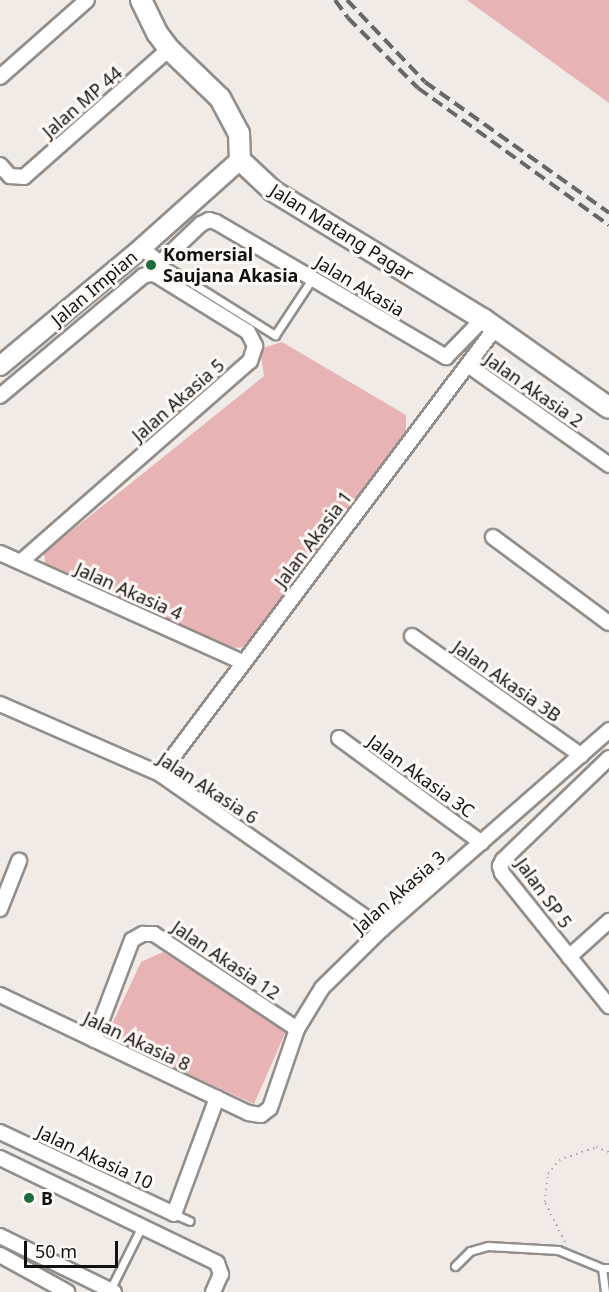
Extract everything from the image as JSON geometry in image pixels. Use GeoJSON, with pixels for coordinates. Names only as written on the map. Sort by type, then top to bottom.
{"type":"FeatureCollection","features":[{"type":"Feature","properties":{"kind":"main road"},"geometry":{"type":"LineString","coordinates":[[141,0],[157,33],[169,49],[220,98],[239,133],[240,160]]}},
{"type":"Feature","properties":{"kind":"main road","name":"Jalan Matang Pagar"},"geometry":{"type":"LineString","coordinates":[[240,160],[273,192],[489,323],[609,408]]}},
{"type":"Feature","properties":{"kind":"street"},"geometry":{"type":"LineString","coordinates":[[0,77],[87,0]]}},
{"type":"Feature","properties":{"kind":"street","name":"Jalan MP 44"},"geometry":{"type":"LineString","coordinates":[[0,165],[10,176],[24,177],[169,49]]}},
{"type":"Feature","properties":{"kind":"street","name":"Jalan Impian"},"geometry":{"type":"LineString","coordinates":[[0,366],[142,248],[240,160]]}},
{"type":"Feature","properties":{"kind":"street","name":"Jalan Akasia"},"geometry":{"type":"LineString","coordinates":[[160,263],[201,224],[209,220],[446,357],[489,323]]}},
{"type":"Feature","properties":{"kind":"street"},"geometry":{"type":"LineString","coordinates":[[142,248],[160,263]]}},
{"type":"Feature","properties":{"kind":"street","name":"Jalan Akasia 5"},"geometry":{"type":"LineString","coordinates":[[0,396],[143,276],[150,274],[156,275],[248,332],[255,346],[250,362],[20,562]]}},
{"type":"Feature","properties":{"kind":"street","name":"Jalan Akasia 1"},"geometry":{"type":"LineString","coordinates":[[160,774],[468,365],[489,323]]}},
{"type":"Feature","properties":{"kind":"street","name":"Jalan Akasia 2"},"geometry":{"type":"LineString","coordinates":[[468,365],[609,465]]}},
{"type":"Feature","properties":{"kind":"street"},"geometry":{"type":"LineString","coordinates":[[493,537],[609,623]]}},
{"type":"Feature","properties":{"kind":"street","name":"Jalan Akasia 4"},"geometry":{"type":"LineString","coordinates":[[0,553],[243,662]]}},
{"type":"Feature","properties":{"kind":"street","name":"Jalan Akasia 3B"},"geometry":{"type":"LineString","coordinates":[[412,636],[581,755]]}},
{"type":"Feature","properties":{"kind":"street","name":"Jalan Akasia 6"},"geometry":{"type":"LineString","coordinates":[[0,704],[160,774],[382,929]]}},
{"type":"Feature","properties":{"kind":"street","name":"Jalan Akasia 3"},"geometry":{"type":"LineString","coordinates":[[261,1114],[270,1108],[297,1029],[322,988],[382,929],[609,730]]}},
{"type":"Feature","properties":{"kind":"street","name":"Jalan Akasia 3C"},"geometry":{"type":"LineString","coordinates":[[339,738],[482,843]]}},
{"type":"Feature","properties":{"kind":"street","name":"Jalan SP 5"},"geometry":{"type":"LineString","coordinates":[[609,758],[503,860],[500,866],[502,873],[609,1006]]}},
{"type":"Feature","properties":{"kind":"street"},"geometry":{"type":"LineString","coordinates":[[0,909],[20,861]]}},
{"type":"Feature","properties":{"kind":"street"},"geometry":{"type":"LineString","coordinates":[[568,957],[609,921]]}},
{"type":"Feature","properties":{"kind":"street","name":"Jalan Akasia 12"},"geometry":{"type":"LineString","coordinates":[[94,1040],[132,940],[143,934],[154,934],[297,1029]]}},
{"type":"Feature","properties":{"kind":"street","name":"Jalan Akasia 8"},"geometry":{"type":"LineString","coordinates":[[0,994],[248,1113],[261,1114]]}},
{"type":"Feature","properties":{"kind":"street"},"geometry":{"type":"LineString","coordinates":[[174,1214],[217,1098]]}},
{"type":"Feature","properties":{"kind":"street","name":"Jalan Akasia 10"},"geometry":{"type":"LineString","coordinates":[[0,1132],[174,1214]]}},
{"type":"Feature","properties":{"kind":"street"},"geometry":{"type":"LineString","coordinates":[[0,1158],[217,1263],[221,1274],[213,1292]]}},
{"type":"Feature","properties":{"kind":"street"},"geometry":{"type":"LineString","coordinates":[[0,1236],[110,1291]]}},
{"type":"Feature","properties":{"kind":"street"},"geometry":{"type":"LineString","coordinates":[[0,1255],[67,1292]]}},
{"type":"Feature","properties":{"kind":"lane"},"geometry":{"type":"LineString","coordinates":[[160,263],[275,335],[312,279]]}},
{"type":"Feature","properties":{"kind":"lane"},"geometry":{"type":"LineString","coordinates":[[174,1214],[190,1221]]}},
{"type":"Feature","properties":{"kind":"lane"},"geometry":{"type":"LineString","coordinates":[[110,1291],[141,1228]]}},
{"type":"Feature","properties":{"kind":"lane"},"geometry":{"type":"LineString","coordinates":[[455,1266],[470,1251],[488,1246],[531,1247],[566,1254],[606,1268],[605,1292]]}},
{"type":"Feature","properties":{"kind":"path"},"geometry":{"type":"LineString","coordinates":[[566,1254],[564,1239],[545,1202],[548,1174],[559,1160],[596,1147],[609,1152]]}},
{"type":"Feature","properties":{"kind":"shaded area"},"geometry":{"type":"Polygon","coordinates":[[[467,0],[609,0],[609,103],[467,0]]]}},
{"type":"Feature","properties":{"kind":"shaded area"},"geometry":{"type":"Polygon","coordinates":[[[282,342],[406,415],[406,431],[247,647],[231,648],[46,567],[44,553],[264,376],[260,349],[282,342]]]}},
{"type":"Feature","properties":{"kind":"shaded area"},"geometry":{"type":"Polygon","coordinates":[[[163,952],[286,1031],[254,1104],[106,1037],[141,962],[163,952]]]}},
{"type":"Feature","properties":{"kind":"railway"},"geometry":{"type":"LineString","coordinates":[[335,0],[348,18],[418,88],[609,225]]}},
{"type":"Feature","properties":{"kind":"railway"},"geometry":{"type":"LineString","coordinates":[[347,0],[425,82],[609,213]]}},
{"type":"Feature","properties":{"kind":"place","name":"Komersial Saujana Akasia"},"geometry":{"type":"Point","coordinates":[151,265]}},
{"type":"Feature","properties":{"kind":"place","name":"B"},"geometry":{"type":"Point","coordinates":[29,1198]}}]}
